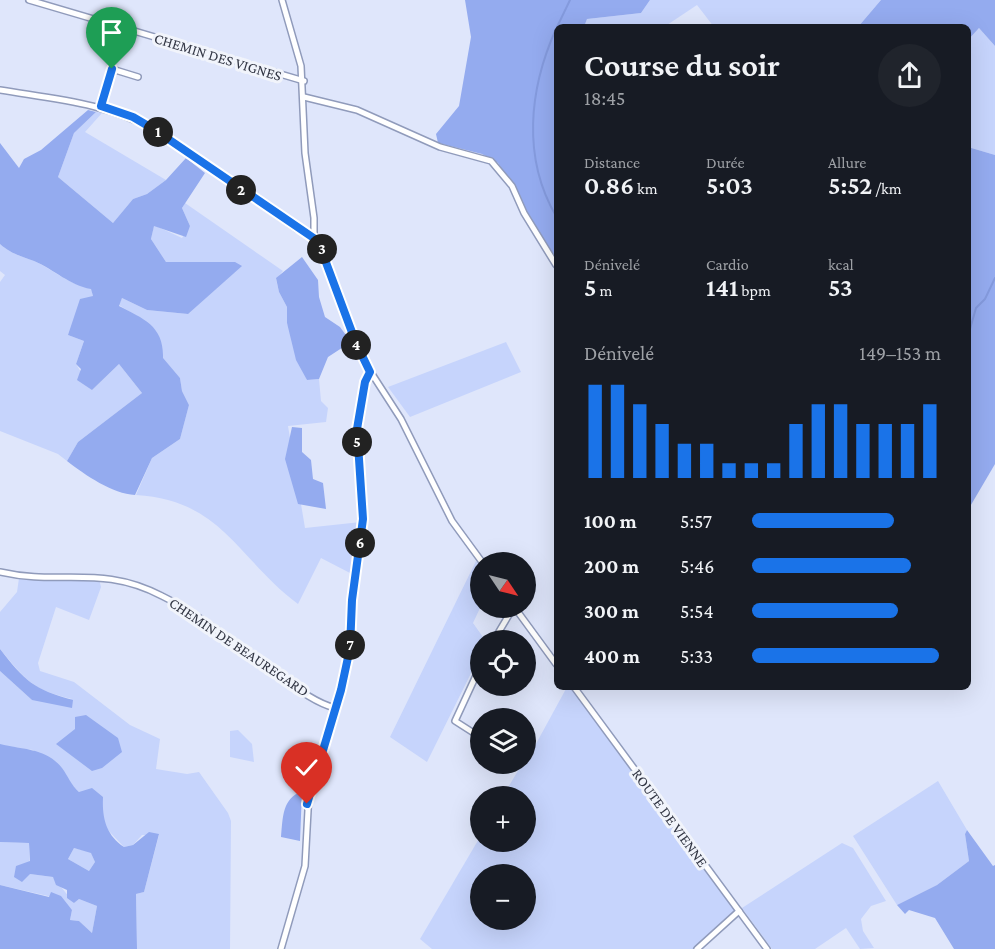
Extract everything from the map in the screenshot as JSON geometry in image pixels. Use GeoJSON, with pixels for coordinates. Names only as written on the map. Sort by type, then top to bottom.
{"type":"FeatureCollection","features":[{"type":"Feature","properties":{"kind":"street","name":"CHEMIN DES VIGNES"},"geometry":{"type":"LineString","coordinates":[[29,0],[304,81]]}},
{"type":"Feature","properties":{"kind":"street"},"geometry":{"type":"LineString","coordinates":[[282,0],[304,81],[305,153],[314,218],[314,236]]}},
{"type":"Feature","properties":{"kind":"street"},"geometry":{"type":"LineString","coordinates":[[101,106],[112,69],[138,77]]}},
{"type":"Feature","properties":{"kind":"street"},"geometry":{"type":"LineString","coordinates":[[0,90],[101,106],[133,117],[297,229],[314,236],[321,246],[356,343],[370,372],[401,419],[452,521],[475,552]]}},
{"type":"Feature","properties":{"kind":"street"},"geometry":{"type":"LineString","coordinates":[[304,96],[357,110],[440,147],[491,161],[512,186],[524,213],[554,262]]}},
{"type":"Feature","properties":{"kind":"street"},"geometry":{"type":"LineString","coordinates":[[281,949],[305,866],[309,792],[335,708],[350,648],[352,600],[363,519],[357,429],[365,382],[370,372]]}},
{"type":"Feature","properties":{"kind":"street","name":"CHEMIN DE BEAUREGARD"},"geometry":{"type":"LineString","coordinates":[[0,572],[24,577],[105,577],[132,583],[181,606],[309,696],[335,708]]}},
{"type":"Feature","properties":{"kind":"street"},"geometry":{"type":"LineString","coordinates":[[522,618],[554,661]]}},
{"type":"Feature","properties":{"kind":"street"},"geometry":{"type":"LineString","coordinates":[[470,689],[455,721],[470,731]]}},
{"type":"Feature","properties":{"kind":"street","name":"ROUTE DE VIENNE"},"geometry":{"type":"LineString","coordinates":[[576,690],[767,949]]}},
{"type":"Feature","properties":{"kind":"street"},"geometry":{"type":"LineString","coordinates":[[697,949],[739,910]]}},
{"type":"Feature","properties":{"kind":"shaded area"},"geometry":{"type":"Polygon","coordinates":[[[465,0],[650,0],[641,13],[587,19],[585,24],[554,24],[554,258],[498,163],[482,154],[438,143],[436,134],[459,106],[471,37],[465,0]]]}},
{"type":"Feature","properties":{"kind":"shaded area"},"geometry":{"type":"Polygon","coordinates":[[[650,0],[881,0],[861,24],[712,24],[697,5],[668,24],[585,24],[587,19],[641,13],[650,0]]]}},
{"type":"Feature","properties":{"kind":"shaded area"},"geometry":{"type":"Polygon","coordinates":[[[881,0],[995,0],[995,46],[979,28],[971,37],[971,24],[861,24],[881,0]]]}},
{"type":"Feature","properties":{"kind":"shaded area"},"geometry":{"type":"Polygon","coordinates":[[[979,28],[995,46],[995,155],[971,148],[971,37],[979,28]]]}},
{"type":"Feature","properties":{"kind":"shaded area"},"geometry":{"type":"Polygon","coordinates":[[[88,110],[96,112],[74,133],[58,177],[113,223],[133,199],[147,194],[166,180],[186,158],[205,173],[182,208],[190,226],[186,237],[154,226],[151,239],[166,262],[235,262],[242,266],[188,314],[147,310],[122,298],[119,306],[144,320],[156,331],[160,338],[163,358],[180,378],[182,391],[189,405],[180,439],[152,458],[135,495],[118,491],[91,478],[67,461],[78,442],[142,393],[119,364],[92,390],[77,380],[81,369],[76,364],[84,341],[68,335],[80,299],[93,296],[91,289],[69,281],[0,244],[0,143],[19,168],[24,159],[41,150],[88,110]]]}},
{"type":"Feature","properties":{"kind":"shaded area"},"geometry":{"type":"Polygon","coordinates":[[[96,112],[102,113],[85,132],[166,180],[147,194],[133,199],[113,223],[58,177],[74,133],[96,112]]]}},
{"type":"Feature","properties":{"kind":"shaded area"},"geometry":{"type":"Polygon","coordinates":[[[971,148],[995,155],[995,464],[971,505],[971,148]]]}},
{"type":"Feature","properties":{"kind":"shaded area"},"geometry":{"type":"Polygon","coordinates":[[[185,203],[283,271],[276,279],[279,292],[287,307],[287,323],[307,380],[319,379],[321,401],[328,408],[326,422],[288,426],[305,528],[361,522],[350,573],[321,558],[298,604],[209,520],[189,508],[165,499],[136,495],[152,458],[180,439],[189,405],[182,391],[180,378],[162,358],[160,338],[156,331],[144,320],[119,305],[122,298],[147,310],[188,314],[184,263],[166,262],[151,239],[154,225],[182,238],[190,226],[182,208],[185,203]]]}},
{"type":"Feature","properties":{"kind":"shaded area"},"geometry":{"type":"Polygon","coordinates":[[[0,244],[69,281],[91,288],[93,296],[68,335],[84,341],[76,364],[92,390],[119,364],[142,393],[78,442],[67,461],[58,454],[0,431],[0,282],[5,275],[0,271],[0,244]]]}},
{"type":"Feature","properties":{"kind":"shaded area"},"geometry":{"type":"Polygon","coordinates":[[[302,257],[318,280],[319,297],[325,317],[340,327],[351,342],[328,357],[319,379],[307,380],[296,360],[287,323],[287,307],[279,292],[276,278],[302,257]]]}},
{"type":"Feature","properties":{"kind":"shaded area"},"geometry":{"type":"Polygon","coordinates":[[[506,342],[521,372],[410,417],[388,387],[506,342]]]}},
{"type":"Feature","properties":{"kind":"shaded area"},"geometry":{"type":"Polygon","coordinates":[[[292,427],[302,428],[302,452],[311,460],[313,479],[323,483],[326,509],[298,504],[285,459],[292,427]]]}},
{"type":"Feature","properties":{"kind":"shaded area"},"geometry":{"type":"Polygon","coordinates":[[[470,573],[470,618],[475,618],[473,623],[478,630],[470,630],[470,675],[427,762],[390,737],[470,573]]]}},
{"type":"Feature","properties":{"kind":"shaded area"},"geometry":{"type":"Polygon","coordinates":[[[19,578],[99,579],[101,587],[89,620],[56,607],[38,663],[40,671],[74,682],[130,725],[160,739],[156,769],[187,774],[199,772],[228,813],[231,821],[230,949],[137,949],[136,894],[144,892],[159,835],[142,835],[133,845],[124,847],[107,829],[102,814],[69,782],[63,770],[33,750],[0,745],[0,671],[32,700],[72,699],[38,687],[17,669],[0,649],[0,612],[17,592],[19,578]]]}},
{"type":"Feature","properties":{"kind":"shaded area"},"geometry":{"type":"Polygon","coordinates":[[[0,649],[16,669],[31,682],[48,692],[73,700],[72,708],[32,700],[0,671],[0,649]]]}},
{"type":"Feature","properties":{"kind":"shaded area"},"geometry":{"type":"Polygon","coordinates":[[[565,690],[573,690],[735,910],[732,916],[693,949],[432,949],[420,939],[471,852],[536,852],[536,786],[509,786],[516,774],[536,774],[536,744],[565,690]]]}},
{"type":"Feature","properties":{"kind":"shaded area"},"geometry":{"type":"Polygon","coordinates":[[[86,715],[118,738],[122,752],[102,768],[92,771],[56,744],[75,729],[75,717],[86,715]]]}},
{"type":"Feature","properties":{"kind":"shaded area"},"geometry":{"type":"Polygon","coordinates":[[[238,730],[252,744],[254,762],[230,757],[230,731],[238,730]]]}},
{"type":"Feature","properties":{"kind":"shaded area"},"geometry":{"type":"Polygon","coordinates":[[[0,744],[42,753],[56,761],[79,792],[92,788],[103,797],[106,825],[113,837],[124,847],[133,845],[149,832],[159,834],[144,892],[136,894],[137,949],[0,949],[0,885],[49,897],[51,892],[61,896],[72,910],[70,920],[79,921],[92,933],[97,906],[79,899],[74,903],[67,898],[67,890],[56,885],[53,877],[30,874],[22,882],[14,877],[16,866],[30,861],[29,843],[0,842],[0,744]],[[74,848],[68,859],[89,871],[95,862],[91,853],[74,848]]]}},
{"type":"Feature","properties":{"kind":"shaded area"},"geometry":{"type":"Polygon","coordinates":[[[938,781],[967,830],[965,834],[969,861],[937,885],[897,905],[853,836],[938,781]]]}},
{"type":"Feature","properties":{"kind":"shaded area"},"geometry":{"type":"Polygon","coordinates":[[[302,791],[300,841],[281,837],[287,804],[295,794],[302,791]]]}},
{"type":"Feature","properties":{"kind":"shaded area"},"geometry":{"type":"Polygon","coordinates":[[[967,830],[993,866],[995,865],[995,949],[954,949],[935,918],[909,910],[905,914],[897,905],[937,885],[969,861],[965,834],[967,830]]]}},
{"type":"Feature","properties":{"kind":"shaded area"},"geometry":{"type":"Polygon","coordinates":[[[0,842],[29,843],[30,874],[53,877],[74,903],[79,899],[97,906],[92,933],[79,921],[70,920],[72,910],[61,899],[0,885],[0,842]]]}},
{"type":"Feature","properties":{"kind":"shaded area"},"geometry":{"type":"Polygon","coordinates":[[[842,843],[853,848],[886,901],[871,906],[861,919],[863,931],[874,948],[860,949],[846,928],[815,949],[772,949],[742,908],[842,843]]]}},
{"type":"Feature","properties":{"kind":"shaded area"},"geometry":{"type":"Polygon","coordinates":[[[74,848],[91,852],[95,862],[89,871],[68,859],[74,848]]]}},
{"type":"Feature","properties":{"kind":"waterway"},"geometry":{"type":"LineString","coordinates":[[558,24],[570,0]]}},
{"type":"Feature","properties":{"kind":"waterway"},"geometry":{"type":"LineString","coordinates":[[554,34],[540,75],[533,123],[538,171],[545,194],[554,212]]}},
{"type":"Feature","properties":{"kind":"waterway"},"geometry":{"type":"LineString","coordinates":[[971,326],[976,308],[985,299],[995,278]]}},
{"type":"Feature","properties":{"kind":"route"},"geometry":{"type":"LineString","coordinates":[[112,69],[101,106],[133,117],[155,130],[297,229],[314,236],[321,246],[361,357],[370,372],[365,382],[357,429],[363,519],[352,600],[350,648],[341,690],[314,774],[307,804]]}}]}
